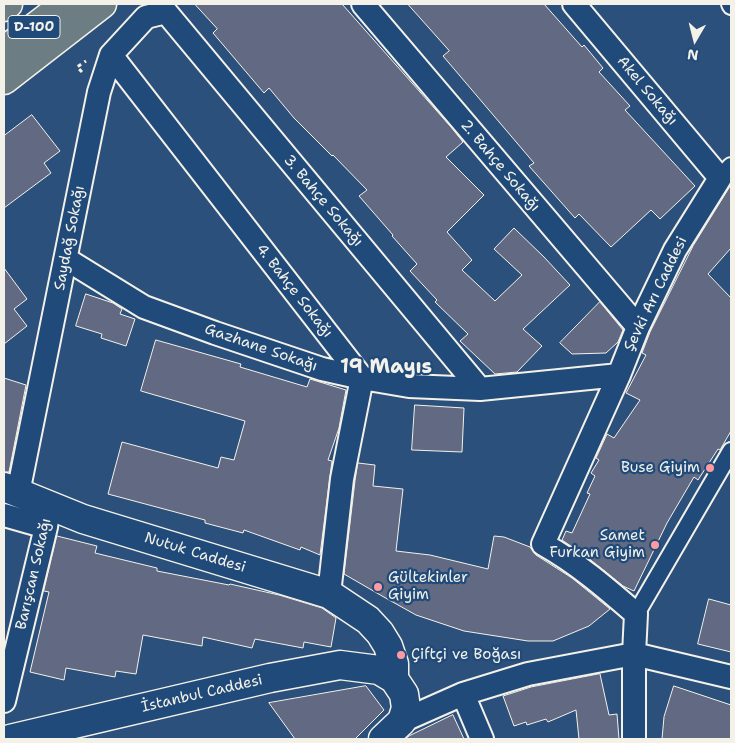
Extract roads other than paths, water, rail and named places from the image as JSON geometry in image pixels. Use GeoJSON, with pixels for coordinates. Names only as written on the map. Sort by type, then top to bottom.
{"type":"FeatureCollection","features":[{"type":"Feature","properties":{"kind":"main road","name":"D-100"},"geometry":{"type":"LineString","coordinates":[[4,7],[8,4]]}},
{"type":"Feature","properties":{"kind":"main road","name":"D-100"},"geometry":{"type":"LineString","coordinates":[[4,51],[65,4]]}},
{"type":"Feature","properties":{"kind":"main road"},"geometry":{"type":"LineString","coordinates":[[4,80],[102,4]]}},
{"type":"Feature","properties":{"kind":"main road","name":"Nutuk Caddesi"},"geometry":{"type":"LineString","coordinates":[[7,497],[47,516],[83,519],[329,594],[368,620],[380,633],[388,646],[394,664],[394,679],[404,694],[406,708],[393,730]]}},
{"type":"Feature","properties":{"kind":"main road","name":"İstanbul Caddesi"},"geometry":{"type":"LineString","coordinates":[[10,739],[270,678],[340,665],[379,670],[394,679]]}},
{"type":"Feature","properties":{"kind":"street","name":"2. Bahçe Sokağı"},"geometry":{"type":"LineString","coordinates":[[363,4],[638,327]]}},
{"type":"Feature","properties":{"kind":"street","name":"Akel Sokağı"},"geometry":{"type":"LineString","coordinates":[[574,4],[726,172]]}},
{"type":"Feature","properties":{"kind":"street","name":"Saydağ Sokağı"},"geometry":{"type":"LineString","coordinates":[[7,497],[66,259],[99,92],[111,55],[146,17],[166,12]]}},
{"type":"Feature","properties":{"kind":"street","name":"3. Bahçe Sokağı"},"geometry":{"type":"LineString","coordinates":[[166,12],[480,389]]}},
{"type":"Feature","properties":{"kind":"street","name":"4. Bahçe Sokağı"},"geometry":{"type":"LineString","coordinates":[[111,55],[362,378]]}},
{"type":"Feature","properties":{"kind":"street","name":"Şevki Arı Caddesi"},"geometry":{"type":"LineString","coordinates":[[636,614],[578,566],[543,544],[619,376],[638,327],[675,250],[726,172]]}},
{"type":"Feature","properties":{"kind":"street","name":"Gazhane Sokağı"},"geometry":{"type":"LineString","coordinates":[[66,259],[144,307],[322,369],[362,378],[409,386],[480,389],[619,376]]}},
{"type":"Feature","properties":{"kind":"street"},"geometry":{"type":"LineString","coordinates":[[329,594],[342,479],[362,378]]}},
{"type":"Feature","properties":{"kind":"street"},"geometry":{"type":"LineString","coordinates":[[634,739],[636,614],[729,457]]}},
{"type":"Feature","properties":{"kind":"street","name":"Barışcan Sokağı"},"geometry":{"type":"LineString","coordinates":[[4,701],[47,516]]}},
{"type":"Feature","properties":{"kind":"street"},"geometry":{"type":"LineString","coordinates":[[393,730],[463,694],[528,674],[634,654],[731,677]]}},
{"type":"Feature","properties":{"kind":"street"},"geometry":{"type":"LineString","coordinates":[[463,694],[482,739]]}},
{"type":"Feature","properties":{"kind":"place","name":"Buse Giyim"},"geometry":{"type":"Point","coordinates":[710,468]}},
{"type":"Feature","properties":{"kind":"place","name":"Samet Furkan Giyim"},"geometry":{"type":"Point","coordinates":[655,545]}},
{"type":"Feature","properties":{"kind":"place","name":"Gültekinler Giyim"},"geometry":{"type":"Point","coordinates":[378,587]}},
{"type":"Feature","properties":{"kind":"place","name":"Çiftçi ve Boğası"},"geometry":{"type":"Point","coordinates":[401,655]}},
{"type":"Feature","properties":{"kind":"district","name":"19 Mayıs"},"geometry":{"type":"Point","coordinates":[386,368]}}]}
